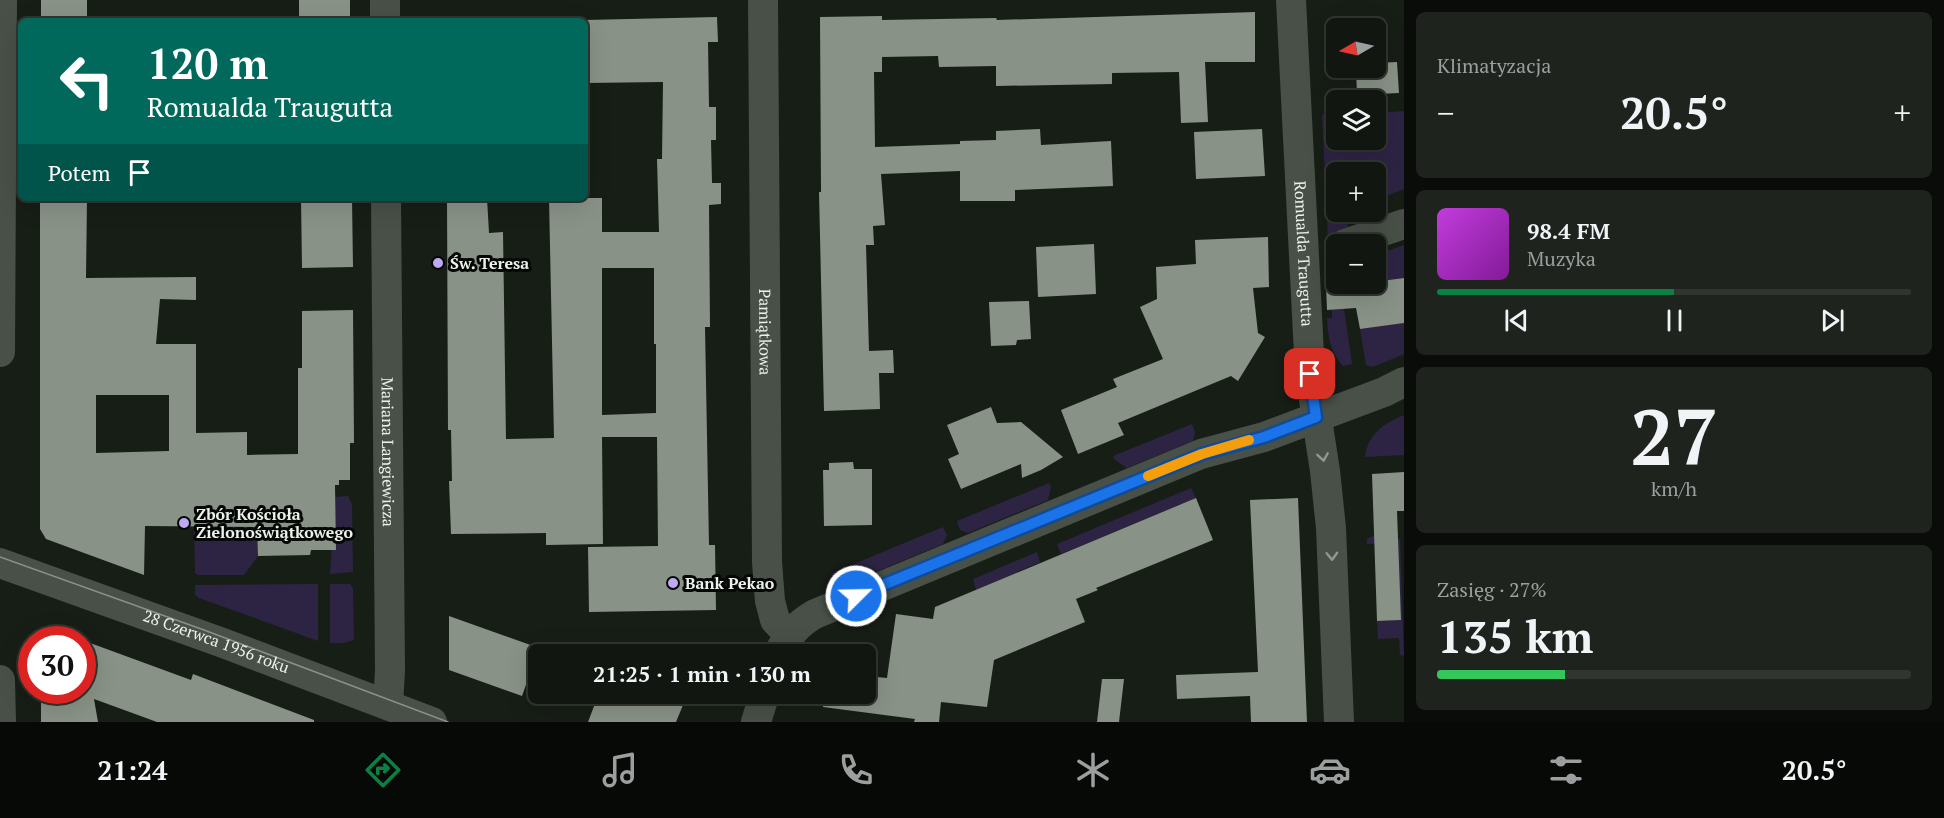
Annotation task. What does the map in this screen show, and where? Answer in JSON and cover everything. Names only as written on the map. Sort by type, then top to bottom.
[{"type":"street","points":[[0,352],[2,0]]},
{"type":"street","points":[[385,0],[385,18]]},
{"type":"street","name":"Pamiątkowa","points":[[763,0],[767,562],[770,601],[784,644]]},
{"type":"street","name":"Romualda Traugutta","points":[[1292,0],[1310,374],[1331,528],[1339,722]]},
{"type":"street","name":"Mariana Langiewicza","points":[[386,201],[390,671],[388,705]]},
{"type":"street","points":[[1374,234],[1404,224]]},
{"type":"street","points":[[1303,259],[1326,251]]},
{"type":"street","points":[[784,644],[802,621],[814,614],[1202,454],[1264,437],[1384,392],[1404,382]]},
{"type":"street","name":"28 Czerwca 1956 roku","points":[[0,564],[223,643],[432,722]]},
{"type":"street","points":[[0,680],[1,722]]},
{"type":"street","points":[[756,722],[762,704]]},
{"type":"street","points":[[763,722],[765,704]]},
{"type":"shaded area","points":[[1404,111],[1404,189],[1386,196],[1386,162],[1326,162],[1326,198],[1322,115],[1326,115],[1326,150],[1386,150],[1386,112]]},
{"type":"shaded area","points":[[1327,222],[1346,222],[1350,232],[1344,234],[1328,234]]},
{"type":"shaded area","points":[[1404,245],[1404,278],[1386,280],[1386,251]]},
{"type":"shaded area","points":[[1344,308],[1352,364],[1343,366],[1331,344],[1327,318],[1332,318],[1332,309]]},
{"type":"shaded area","points":[[1404,323],[1404,354],[1373,367],[1366,365],[1360,329]]},
{"type":"shaded area","points":[[1404,415],[1404,455],[1365,457],[1370,442],[1378,430]]},
{"type":"shaded area","points":[[1192,424],[1195,432],[1193,441],[1127,468],[1113,456]]},
{"type":"shaded area","points":[[1049,483],[1051,487],[1048,500],[968,533],[960,530],[957,521]]},
{"type":"shaded area","points":[[1191,488],[1196,498],[1061,554],[1057,544]]},
{"type":"shaded area","points":[[348,496],[352,505],[353,572],[330,574],[335,497]]},
{"type":"shaded area","points":[[257,514],[258,556],[244,575],[198,575],[195,573],[194,527],[221,527]]},
{"type":"shaded area","points":[[943,527],[947,535],[943,544],[837,588],[826,589],[832,573]]},
{"type":"shaded area","points":[[1375,535],[1400,539],[1404,656],[1400,655],[1399,638],[1378,639],[1377,621],[1401,620],[1397,543],[1367,544],[1367,539]]},
{"type":"shaded area","points":[[1037,552],[1040,562],[976,590],[973,579]]},
{"type":"shaded area","points":[[318,584],[318,641],[195,595],[195,585]]},
{"type":"shaded area","points":[[330,584],[350,584],[353,588],[354,640],[330,643]]},
{"type":"building","points":[[41,0],[87,0],[87,18],[41,18]]},
{"type":"building","points":[[299,0],[350,0],[350,18],[299,18]]},
{"type":"building","points":[[1255,12],[1255,62],[1205,62],[1208,122],[1181,123],[1179,72],[1112,73],[1112,84],[996,86],[996,66],[939,67],[938,56],[882,57],[882,72],[874,72],[875,147],[960,144],[960,141],[996,140],[996,131],[1040,129],[1041,145],[1111,141],[1113,186],[1015,190],[1015,201],[960,201],[960,171],[881,174],[885,225],[873,226],[874,245],[866,245],[869,351],[893,350],[894,373],[879,373],[880,409],[824,411],[819,192],[821,192],[820,17],[882,16],[882,20],[996,18],[997,20]]},
{"type":"building","points":[[717,17],[718,42],[708,42],[709,107],[716,107],[716,140],[711,140],[712,183],[721,183],[721,204],[709,205],[710,327],[705,327],[709,545],[715,545],[716,610],[589,612],[588,547],[658,546],[657,437],[602,437],[603,544],[546,545],[546,533],[451,534],[447,201],[487,201],[489,233],[503,232],[506,439],[554,438],[549,201],[588,201],[588,198],[602,198],[602,232],[659,232],[657,159],[662,159],[663,82],[588,83],[588,20]],"holes":[[[602,268],[654,268],[654,344],[656,344],[656,413],[602,415]]]},
{"type":"building","points":[[1397,62],[1399,93],[1386,94],[1386,90],[1357,90],[1356,78],[1386,78],[1386,63]]},
{"type":"building","points":[[1262,129],[1265,176],[1196,179],[1194,132]]},
{"type":"building","points":[[40,201],[87,201],[86,278],[196,277],[196,300],[160,299],[156,344],[196,344],[196,433],[247,432],[247,455],[298,454],[298,368],[302,368],[302,311],[353,310],[354,443],[350,443],[350,480],[339,480],[339,485],[335,485],[336,550],[311,550],[310,555],[258,556],[257,527],[145,526],[144,575],[46,539],[40,529]],"holes":[[[96,395],[169,395],[169,451],[96,453]]]},
{"type":"building","points":[[301,201],[352,201],[353,267],[302,268]]},
{"type":"building","points":[[1268,237],[1269,287],[1253,288],[1258,333],[1265,337],[1238,381],[1231,376],[1118,423],[1124,435],[1078,454],[1061,410],[1117,387],[1113,379],[1163,359],[1140,307],[1157,299],[1156,267],[1196,264],[1195,240]]},
{"type":"building","points":[[1094,244],[1096,294],[1038,297],[1036,247]]},
{"type":"building","points":[[1404,278],[1404,323],[1360,329],[1356,308],[1327,310],[1326,294],[1386,294],[1386,280]]},
{"type":"building","points":[[1029,301],[1031,339],[1017,340],[1016,345],[991,346],[989,302]]},
{"type":"building","points":[[991,407],[997,423],[1021,422],[1063,457],[1022,478],[1021,464],[961,489],[948,459],[959,454],[947,425]]},
{"type":"building","points":[[853,462],[854,469],[872,469],[872,525],[824,526],[823,470],[829,470],[829,463]]},
{"type":"building","points":[[1404,472],[1404,511],[1397,511],[1401,620],[1377,621],[1372,474]]},
{"type":"building","points":[[1196,498],[1213,540],[1096,588],[1098,590],[1076,599],[1085,622],[994,660],[987,707],[941,702],[939,722],[914,722],[915,719],[823,707],[823,704],[876,704],[876,677],[887,678],[896,614],[933,619],[935,607]]},
{"type":"building","points":[[1298,498],[1307,722],[1251,722],[1250,696],[1177,699],[1176,675],[1258,672],[1250,500]]},
{"type":"building","points":[[449,616],[528,644],[528,679],[522,696],[449,670]]},
{"type":"building","points":[[96,645],[191,680],[193,674],[314,720],[314,722],[157,722],[96,700]]},
{"type":"building","points":[[1102,679],[1124,679],[1119,722],[1097,722]]},
{"type":"building","points":[[41,704],[95,704],[98,722],[41,722]]},
{"type":"building","points":[[595,704],[683,704],[676,722],[588,722]]},
{"type":"tram line","points":[[0,557],[204,630],[448,722]]},
{"type":"slow traffic","points":[[1148,476],[1202,454],[1249,440]]},
{"type":"place","name":"Św. Teresa","points":[[438,263]]},
{"type":"place","name":"Zbór Kościoła Zielonoświątkowego","points":[[184,523]]},
{"type":"place","name":"Bank Pekao","points":[[673,583]]},
{"type":"route","points":[[856,596],[1202,454],[1264,437],[1316,417],[1310,374]]}]
